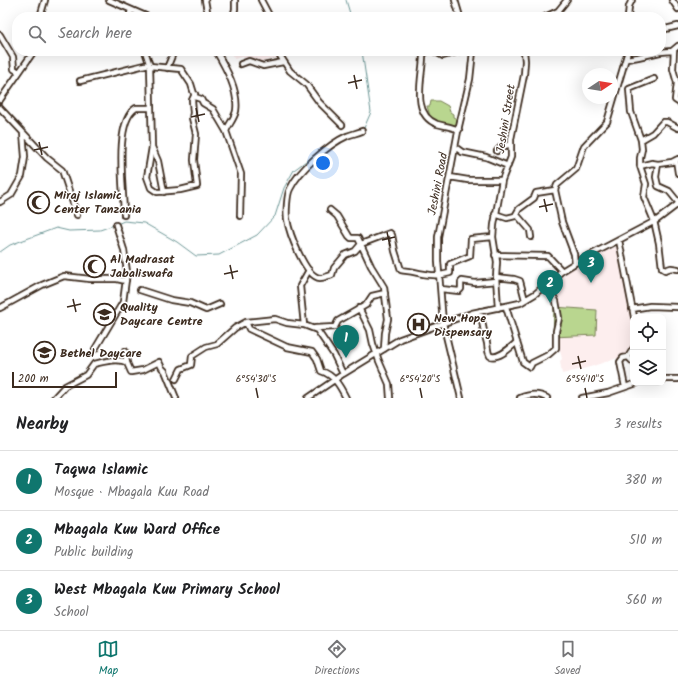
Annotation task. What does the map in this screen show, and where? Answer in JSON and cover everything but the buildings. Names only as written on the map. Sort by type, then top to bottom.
[{"type":"street","points":[[109,0],[117,2],[136,12]]},
{"type":"street","points":[[205,0],[207,12]]},
{"type":"street","points":[[234,12],[235,0]]},
{"type":"street","points":[[261,0],[267,12]]},
{"type":"street","points":[[455,0],[459,12]]},
{"type":"street","points":[[556,12],[567,0]]},
{"type":"street","points":[[628,12],[632,0]]},
{"type":"street","points":[[672,0],[678,9]]},
{"type":"street","points":[[41,12],[43,1]]},
{"type":"street","points":[[666,29],[678,26]]},
{"type":"street","points":[[0,35],[12,55]]},
{"type":"street","points":[[666,51],[674,50],[678,46]]},
{"type":"street","points":[[674,50],[672,69],[677,83],[674,99],[678,102]]},
{"type":"street","points":[[12,56],[13,67],[19,72]]},
{"type":"street","points":[[0,100],[30,56]]},
{"type":"street","points":[[147,56],[150,65],[152,147],[147,179],[151,188],[155,191],[164,192],[197,186],[194,160],[196,136],[192,119],[192,100],[195,94]]},
{"type":"street","points":[[167,68],[172,56]]},
{"type":"street","points":[[218,56],[232,84],[235,97],[235,112],[226,131]]},
{"type":"street","points":[[280,56],[290,71],[306,84],[319,102],[342,125]]},
{"type":"street","points":[[423,56],[420,99],[422,108],[426,116],[436,124],[458,130]]},
{"type":"street","name":"Jeshini Road","points":[[461,398],[443,323],[438,261],[438,237],[473,56]]},
{"type":"street","name":"Jeshini Street","points":[[498,308],[496,279],[497,262],[493,237],[495,214],[502,180],[511,157],[511,144],[524,75],[524,56]]},
{"type":"street","points":[[575,263],[574,254],[562,222],[556,190],[557,185],[576,169],[584,146],[607,122],[627,56]]},
{"type":"street","points":[[627,59],[640,56]]},
{"type":"street","points":[[241,64],[249,61],[263,66],[283,62]]},
{"type":"street","points":[[80,81],[150,65],[181,69],[191,84],[195,97],[201,99],[203,103],[212,108],[226,131],[241,174],[240,216]]},
{"type":"street","points":[[654,79],[629,89],[631,112],[641,140],[642,149],[640,166],[646,184],[644,198],[654,221],[659,243],[662,268],[665,270],[671,268],[678,269]]},
{"type":"street","points":[[0,108],[47,158],[62,170],[77,215]]},
{"type":"street","points":[[124,215],[122,149],[126,120],[130,113],[136,108],[151,108]]},
{"type":"street","points":[[641,140],[653,133],[663,122],[667,122],[678,128]]},
{"type":"street","points":[[362,131],[347,136],[336,142],[298,176],[289,190],[287,216],[289,229],[304,264],[309,270],[319,278],[332,275],[334,268],[345,255],[355,251],[361,244],[391,234],[402,270],[440,276],[450,274],[450,264],[470,256],[470,239],[493,237]]},
{"type":"street","points":[[0,202],[11,195],[22,176],[25,157],[24,133]]},
{"type":"street","points":[[497,151],[501,147],[511,144]]},
{"type":"street","points":[[152,147],[158,161],[164,192]]},
{"type":"street","points":[[455,147],[462,152],[486,157],[508,166]]},
{"type":"street","points":[[640,166],[677,160],[678,173]]},
{"type":"street","points":[[308,398],[343,374],[400,339],[456,318],[480,311],[520,303],[575,263],[654,221],[678,203],[672,192],[658,186],[656,177],[658,164]]},
{"type":"street","points":[[450,177],[468,180],[502,180]]},
{"type":"street","points":[[495,214],[507,218],[517,214],[519,209],[534,198],[536,193],[556,190]]},
{"type":"street","points":[[330,210],[337,216],[348,236],[351,238],[357,238],[384,286],[388,319],[384,349]]},
{"type":"street","points":[[517,214],[530,230],[531,237]]},
{"type":"street","points":[[95,348],[123,302],[127,272],[124,250],[116,225]]},
{"type":"street","points":[[619,240],[633,314]]},
{"type":"street","points":[[495,255],[548,256],[562,271]]},
{"type":"street","points":[[304,325],[300,286],[309,270]]},
{"type":"street","points":[[0,308],[36,288],[64,276],[90,279],[117,279],[126,281]]},
{"type":"street","points":[[441,289],[459,291],[461,289],[460,283],[462,282],[475,283],[496,279],[514,279],[520,281],[525,300]]},
{"type":"street","points":[[506,307],[523,362],[530,367],[533,362],[548,355],[556,348],[556,331],[559,318],[556,301],[547,284]]},
{"type":"street","points":[[140,290],[171,300],[190,303],[205,310],[220,304]]},
{"type":"street","points":[[176,379],[181,369],[191,366],[191,357],[206,347],[217,344],[235,328],[246,322],[275,319],[287,323],[315,328],[335,327],[338,321],[366,305],[372,296],[385,293]]},
{"type":"street","points":[[632,309],[650,306],[678,307]]},
{"type":"street","points":[[359,308],[370,332],[376,354],[390,386],[390,398]]},
{"type":"street","points":[[480,311],[487,349],[490,356],[497,357],[517,342]]},
{"type":"street","points":[[246,322],[249,329],[266,338],[292,349],[312,352],[317,359],[321,372],[328,373],[335,380],[346,398]]},
{"type":"street","points":[[315,328],[330,348],[343,374]]},
{"type":"street","points":[[625,387],[620,362],[623,358],[628,357],[632,350]]},
{"type":"street","points":[[125,351],[130,371],[133,372],[143,370],[159,362],[162,368],[166,371],[176,398]]},
{"type":"street","points":[[54,398],[65,386],[86,375],[94,364],[116,361],[124,361],[127,363]]},
{"type":"street","points":[[666,379],[678,379]]},
{"type":"street","points":[[582,398],[608,393],[630,385]]},
{"type":"street","points":[[520,398],[536,394],[547,398]]},
{"type":"shaded area","points":[[233,56],[277,56],[278,58],[260,62],[242,57],[234,59]]},
{"type":"shaded area","points":[[618,246],[631,314],[630,314],[630,349],[624,356],[562,374],[560,361],[562,359],[557,337],[596,335],[598,310],[561,307],[553,286],[571,269]]},
{"type":"green space","points":[[431,101],[439,101],[448,106],[450,112],[453,114],[453,117],[459,120],[458,123],[447,126],[436,122],[430,117],[427,106],[430,106]]},
{"type":"green space","points":[[554,307],[597,310],[596,335],[553,337]]},
{"type":"waterway","points":[[346,0],[350,12]]},
{"type":"waterway","points":[[362,129],[364,128],[371,112],[363,56]]},
{"type":"waterway","points":[[117,224],[124,221],[144,223],[177,242],[196,256],[219,255],[257,235],[275,216],[284,188],[294,170],[325,147]]},
{"type":"waterway","points":[[0,252],[10,245],[56,228],[69,231],[100,230],[114,225]]},
{"type":"place","name":"Miraj Islamic Center Tanzania","points":[[38,202]]},
{"type":"place","name":"Al Madrasat Jabaliswafa","points":[[95,266]]},
{"type":"place","name":"West Mbagala Kuu Primary School","points":[[591,283]]},
{"type":"place","name":"Mbagala Kuu Ward Office","points":[[550,303]]},
{"type":"place","name":"Quality Daycare Centre","points":[[104,314]]},
{"type":"place","name":"New Hope Dispensary","points":[[419,325]]},
{"type":"place","name":"Bethel Daycare","points":[[44,353]]},
{"type":"place","name":"Taqwa Islamic","points":[[346,358]]}]
